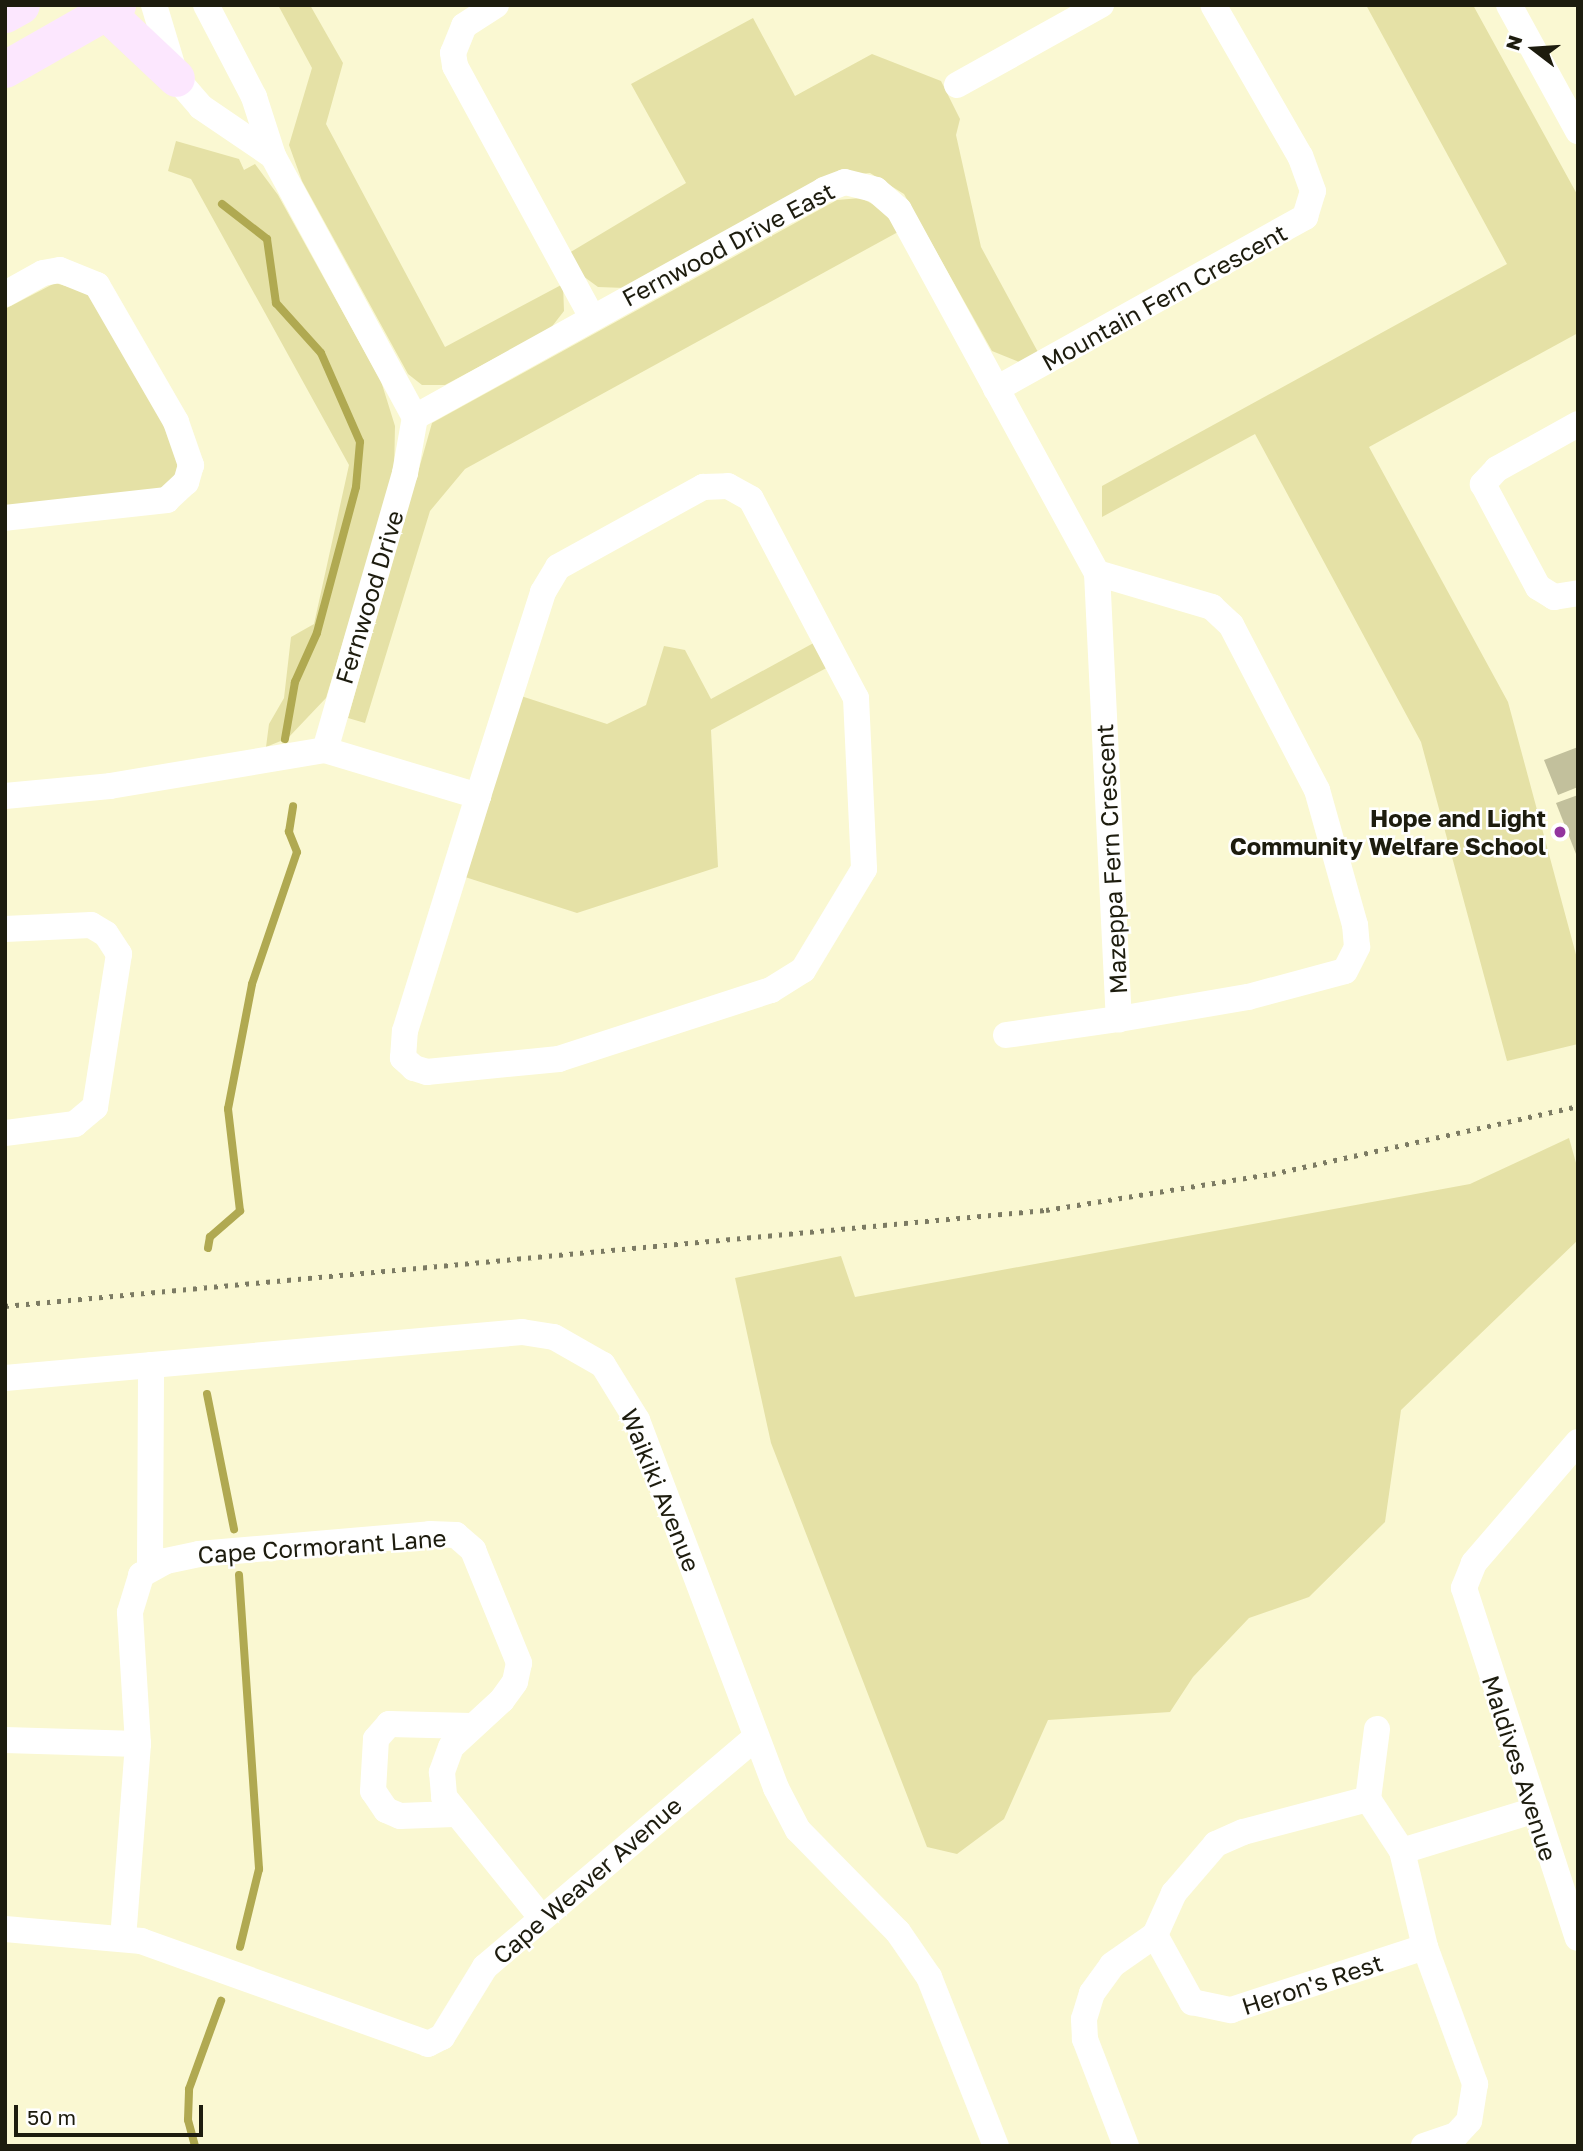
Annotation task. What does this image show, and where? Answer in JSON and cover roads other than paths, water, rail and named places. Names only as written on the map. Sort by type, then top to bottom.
[{"type":"main road","points":[[5,14],[21,5]]},
{"type":"main road","points":[[5,69],[111,9],[176,78]]},
{"type":"street","points":[[154,5],[176,78],[201,107],[273,156]]},
{"type":"street","points":[[206,5],[254,97],[273,156],[415,417]]},
{"type":"street","points":[[496,5],[464,26],[453,53],[455,66],[593,317]]},
{"type":"street","points":[[957,85],[1101,5]]},
{"type":"street","name":"Mountain Fern Crescent","points":[[996,389],[1305,218],[1312,204],[1308,174],[1213,5]]},
{"type":"street","points":[[1509,5],[1578,131]]},
{"type":"street","name":"Fernwood Drive East","points":[[415,417],[824,190],[845,182],[859,185],[876,190],[899,210],[1097,573]]},
{"type":"street","points":[[5,294],[43,273],[60,270],[97,285],[176,422],[191,465],[186,482],[167,500],[5,518]]},
{"type":"street","name":"Fernwood Drive","points":[[325,750],[405,473],[415,417]]},
{"type":"street","points":[[1578,424],[1497,469],[1483,484],[1538,587],[1554,597],[1578,593]]},
{"type":"street","points":[[728,486],[751,499],[856,698],[864,869],[803,970],[771,990],[559,1059],[427,1072],[414,1068],[403,1058],[405,1031],[478,796],[543,592],[558,567],[703,487],[728,486]]},
{"type":"street","name":"Mazeppa Fern Crescent","points":[[1097,573],[1212,607],[1231,625],[1317,790],[1350,901],[1357,947],[1345,971],[1330,979],[1118,1020],[1097,573]]},
{"type":"street","points":[[5,796],[110,786],[325,750],[478,796]]},
{"type":"street","points":[[5,929],[91,925],[114,944],[119,977],[95,1107],[75,1124],[5,1133]]},
{"type":"street","points":[[1006,1035],[1118,1020]]},
{"type":"street","name":"Waikiki Avenue","points":[[5,1378],[522,1332],[554,1337],[603,1365],[637,1420],[755,1738],[798,1830],[898,1932],[929,1977],[996,2146]]},
{"type":"street","points":[[123,1939],[138,1744],[130,1612],[133,1591],[150,1567],[151,1365]]},
{"type":"street","name":"Maldives Avenue","points":[[1576,1447],[1474,1563],[1465,1579],[1465,1597],[1532,1811],[1578,1938]]},
{"type":"street","name":"Cape Cormorant Lane","points":[[150,1567],[199,1554],[456,1535],[483,1567],[519,1663],[515,1682],[502,1700],[451,1747],[442,1772],[444,1797],[454,1814],[540,1916]]},
{"type":"street","points":[[454,1814],[400,1816],[386,1810],[373,1791],[376,1739],[389,1724],[471,1726]]},
{"type":"street","points":[[1377,1729],[1368,1799],[1402,1851],[1426,1947],[1475,2084],[1475,2107],[1456,2135],[1424,2146]]},
{"type":"street","name":"Cape Weaver Avenue","points":[[5,1929],[141,1941],[428,2044],[442,2037],[485,1967],[540,1916],[755,1738]]},
{"type":"street","points":[[5,1740],[138,1744]]},
{"type":"street","points":[[1126,2146],[1085,2039],[1084,2019],[1092,1993],[1112,1965],[1155,1934],[1174,1893],[1216,1844],[1254,1829],[1368,1799]]},
{"type":"street","points":[[1402,1851],[1532,1811]]},
{"type":"street","name":"Heron's Rest","points":[[1155,1934],[1192,2002],[1231,2010],[1426,1947]]},
{"type":"waterway","points":[[222,204],[267,239],[276,303],[321,353],[360,442],[356,487],[317,633],[295,682],[285,739]]},
{"type":"waterway","points":[[208,1248],[210,1237],[240,1211],[228,1109],[252,984],[297,852],[289,832],[293,806]]},
{"type":"waterway","points":[[207,1394],[234,1529]]},
{"type":"waterway","points":[[239,1575],[259,1869],[240,1947]]},
{"type":"waterway","points":[[195,2146],[188,2120],[189,2089],[221,2001]]},
{"type":"railway","points":[[5,1306],[1046,1210],[1272,1174],[1578,1106]]},
{"type":"place","name":"Hope and Light Community Welfare School","points":[[1560,832]]}]
